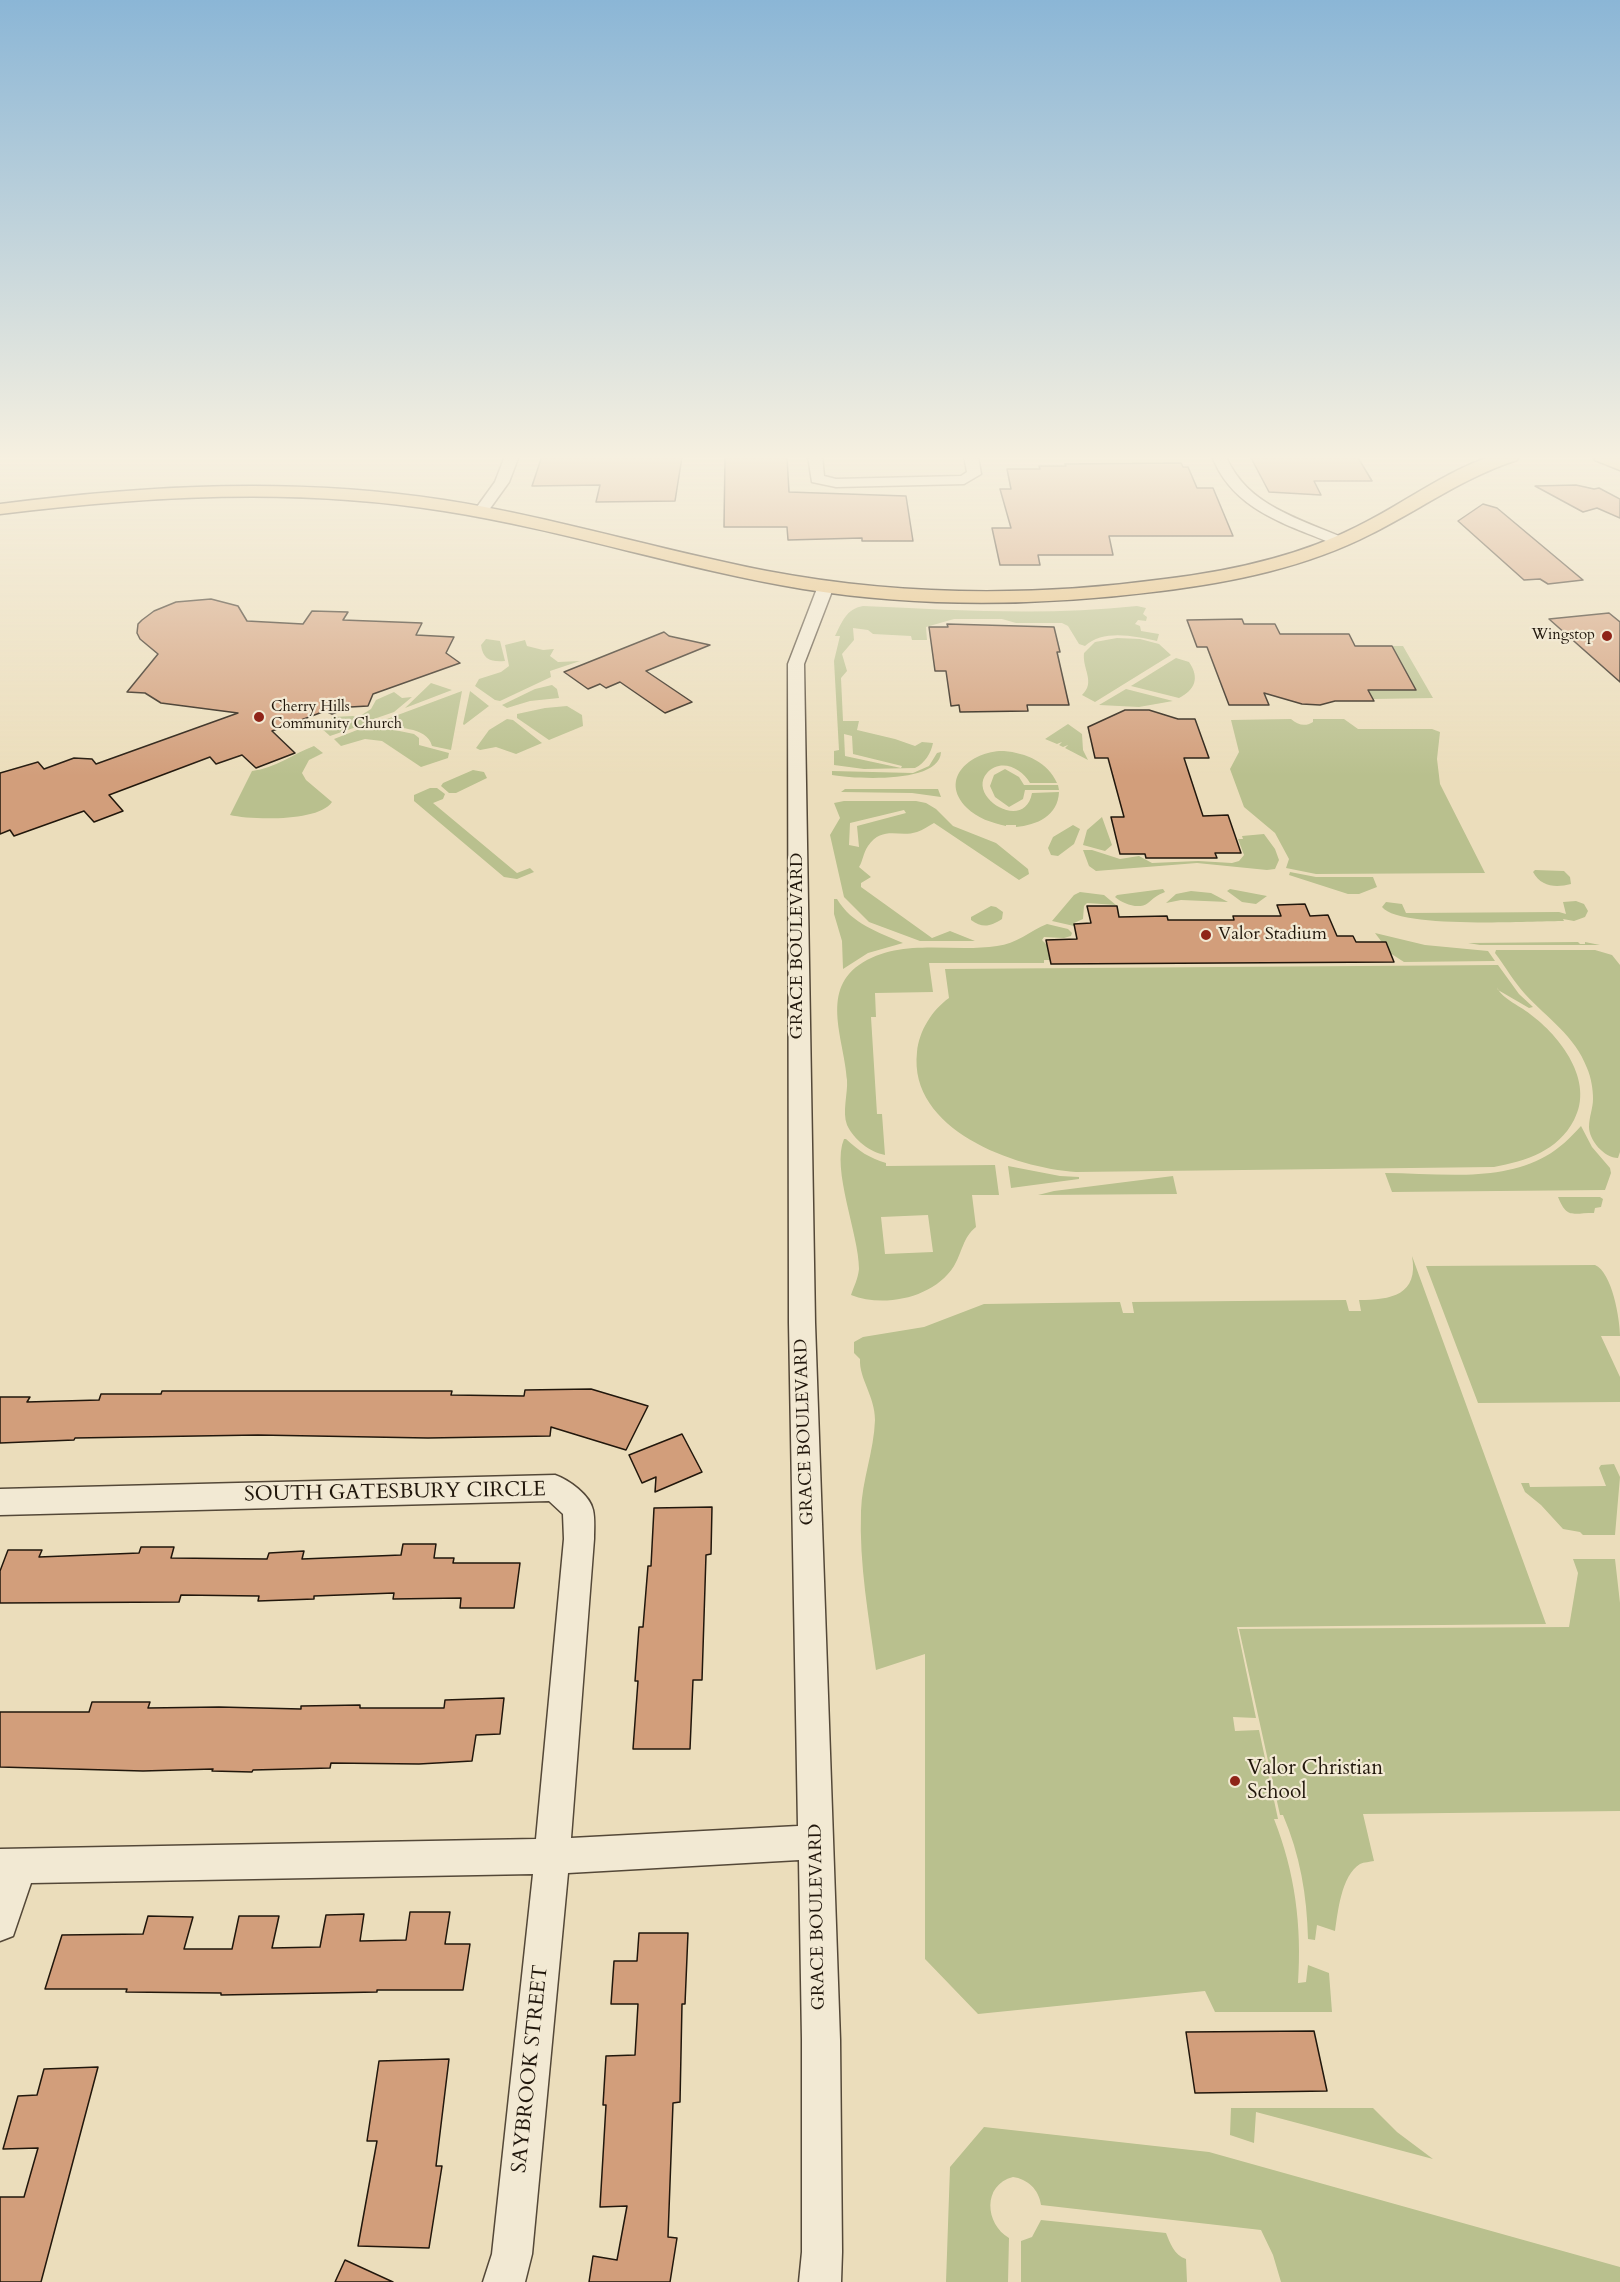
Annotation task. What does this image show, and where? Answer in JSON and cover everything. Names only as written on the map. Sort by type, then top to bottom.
[{"type":"main road","points":[[708,562],[768,577],[826,586],[886,593],[992,597],[1104,592],[1224,575],[1273,562]]},
{"type":"street","name":"GRACE BOULEVARD","points":[[820,2282],[822,2252],[821,2040],[802,1323],[796,664],[826,586]]},
{"type":"street","name":"SOUTH GATESBURY CIRCLE","points":[[0,1502],[555,1488],[578,1509],[579,1539],[552,1856]]},
{"type":"street","points":[[0,1923],[9,1866],[552,1856],[816,1842]]},
{"type":"street","name":"SAYBROOK STREET","points":[[504,2282],[512,2254],[552,1856]]},
{"type":"green space","points":[[863,606],[1068,611],[1137,606],[1146,608],[1143,614],[1147,617],[1146,621],[1138,620],[1135,624],[1140,626],[1141,631],[1159,634],[1157,641],[1120,635],[1101,637],[1085,646],[1079,644],[1068,626],[1062,623],[954,619],[926,627],[927,640],[912,640],[911,636],[873,634],[868,630],[853,628],[854,640],[842,654],[847,671],[841,678],[843,721],[859,721],[857,730],[915,746],[922,742],[933,743],[927,757],[915,768],[864,769],[834,765],[834,751],[839,750],[834,661],[840,636],[835,636],[845,617]],"holes":[[[844,734],[852,736],[853,754],[902,766],[901,768],[845,756]]]},
{"type":"green space","points":[[1117,638],[1140,639],[1159,644],[1171,655],[1095,702],[1082,695],[1088,685],[1084,653],[1095,642]]},
{"type":"green space","points":[[486,639],[500,641],[505,661],[496,661],[486,657],[481,645]]},
{"type":"green space","points":[[525,640],[527,646],[543,650],[554,649],[550,656],[558,662],[580,661],[550,671],[551,677],[500,701],[475,686],[479,679],[501,672],[509,666],[505,645]]},
{"type":"green space","points":[[1392,646],[1403,646],[1433,698],[1373,699],[1368,690],[1416,690]]},
{"type":"green space","points":[[1176,658],[1189,662],[1194,673],[1194,683],[1184,695],[1179,698],[1131,686]]},
{"type":"green space","points":[[431,683],[452,690],[405,708]]},
{"type":"green space","points":[[552,685],[557,689],[559,698],[530,701],[507,708],[502,705],[535,689]]},
{"type":"green space","points":[[1126,689],[1173,701],[1139,707],[1099,705]]},
{"type":"green space","points":[[462,691],[451,750],[432,746],[429,739],[417,731],[379,722]]},
{"type":"green space","points":[[470,691],[489,706],[464,725],[463,724]]},
{"type":"green space","points":[[394,692],[402,698],[412,697],[394,712],[371,720],[360,716],[371,709],[376,700]]},
{"type":"green space","points":[[567,706],[582,715],[583,726],[549,740],[517,718],[517,714]]},
{"type":"green space","points":[[353,716],[363,720],[365,724],[330,736],[320,727],[331,723],[332,717]]},
{"type":"green space","points":[[507,719],[513,720],[542,743],[516,754],[496,747],[480,750],[476,748],[489,730]]},
{"type":"green space","points":[[1291,719],[1302,725],[1310,724],[1313,719],[1344,719],[1358,729],[1432,729],[1440,732],[1437,759],[1440,784],[1485,873],[1316,874],[1286,868],[1289,859],[1275,833],[1244,807],[1230,769],[1239,752],[1231,720]]},
{"type":"green space","points":[[1068,724],[1082,734],[1083,750],[1088,760],[1065,748],[1068,745],[1063,747],[1059,745],[1062,742],[1057,744],[1045,739]]},
{"type":"green space","points":[[370,725],[414,734],[419,738],[419,745],[449,753],[448,758],[421,767],[382,741],[365,739],[341,746],[334,739]]},
{"type":"green space","points":[[314,746],[323,753],[309,760],[302,773],[306,780],[332,802],[325,809],[284,818],[230,815],[252,771],[276,764]]},
{"type":"green space","points":[[1004,751],[1028,756],[1042,764],[1057,783],[1030,783],[1016,769],[998,766],[987,773],[983,782],[984,792],[999,807],[1009,811],[1019,810],[1027,805],[1032,793],[1059,792],[1055,807],[1045,818],[1031,824],[1006,826],[971,812],[959,797],[956,786],[957,777],[963,768],[981,755]]},
{"type":"green space","points":[[941,752],[937,762],[927,770],[912,774],[876,778],[832,775],[832,771],[913,773],[929,766],[937,753]]},
{"type":"green space","points":[[1005,769],[1019,777],[1024,785],[1058,785],[1059,790],[1025,790],[1023,799],[1009,807],[995,797],[990,786],[994,775]]},
{"type":"green space","points":[[473,770],[484,772],[487,778],[456,793],[449,793],[441,786],[443,783]]},
{"type":"green space","points":[[430,788],[437,788],[445,794],[443,799],[433,803],[517,873],[530,868],[534,872],[517,879],[504,877],[414,801],[414,795]]},
{"type":"green space","points":[[845,789],[938,789],[941,797],[912,793],[841,792]]},
{"type":"green space","points":[[916,801],[926,803],[936,809],[953,826],[996,843],[1028,869],[1029,874],[1019,880],[934,823],[917,832],[879,836],[868,846],[859,867],[871,877],[861,883],[861,887],[932,938],[950,931],[975,941],[920,941],[869,922],[844,897],[830,835],[840,818],[834,803]],"holes":[[[904,810],[906,813],[857,826],[859,847],[849,845],[850,823]]]},
{"type":"green space","points":[[1102,817],[1112,845],[1105,851],[1083,845],[1087,830]]},
{"type":"green space","points":[[1073,825],[1080,829],[1074,844],[1058,856],[1051,855],[1048,848],[1053,837]]},
{"type":"green space","points":[[1264,834],[1275,849],[1279,860],[1275,869],[1197,863],[1096,871],[1089,866],[1083,850],[1092,850],[1120,859],[1139,856],[1152,863],[1198,861],[1232,863],[1239,861],[1244,855],[1238,839],[1243,839],[1242,836]]},
{"type":"green space","points":[[1535,870],[1564,871],[1570,877],[1571,884],[1549,885],[1536,877],[1533,872]]},
{"type":"green space","points":[[1290,872],[1316,877],[1373,877],[1377,887],[1359,894],[1348,894],[1289,875]]},
{"type":"green space","points":[[1163,889],[1165,892],[1140,906],[1127,904],[1115,897],[1117,895]]},
{"type":"green space","points":[[1230,889],[1267,896],[1256,904],[1242,902],[1227,891]]},
{"type":"green space","points":[[1191,891],[1211,893],[1228,902],[1181,900],[1166,903],[1176,894]]},
{"type":"green space","points":[[1080,892],[1104,895],[1116,905],[1087,903],[1084,906],[1083,919],[1074,923],[1074,926],[1052,921],[1074,895]]},
{"type":"green space","points":[[834,899],[837,899],[843,908],[858,921],[903,943],[868,953],[843,969],[842,941],[834,914]]},
{"type":"green space","points":[[1576,901],[1584,904],[1588,911],[1585,917],[1574,921],[1563,919],[1564,921],[1524,922],[1439,921],[1393,914],[1382,907],[1386,902],[1402,904],[1406,913],[1559,912],[1566,914],[1563,902]]},
{"type":"green space","points":[[991,906],[1003,912],[1002,919],[987,925],[979,925],[971,920],[971,917]]},
{"type":"green space","points":[[1047,924],[1068,929],[1072,933],[1071,936],[1064,938],[1044,937],[1042,940],[1047,945],[1050,960],[1044,960],[1044,963],[929,963],[933,992],[875,993],[876,1017],[871,1017],[877,1114],[882,1114],[885,1155],[863,1144],[847,1125],[845,1114],[847,1080],[838,1003],[840,989],[847,976],[859,965],[875,956],[891,951],[1004,945]]},
{"type":"green space","points":[[1375,933],[1425,945],[1488,951],[1495,961],[1404,962],[1390,953]]},
{"type":"green space","points":[[1578,942],[1600,945],[1480,945],[1468,943]]},
{"type":"green space","points":[[1496,950],[1595,950],[1612,955],[1620,965],[1620,1152],[1618,1158],[1603,1152],[1594,1143],[1590,1132],[1593,1091],[1590,1075],[1582,1057],[1560,1028],[1521,989],[1495,953]]},
{"type":"green space","points":[[1498,965],[1519,994],[1533,1007],[1529,1008],[1499,991],[1541,1023],[1563,1047],[1577,1075],[1580,1090],[1579,1105],[1574,1120],[1559,1140],[1529,1158],[1494,1167],[1076,1172],[1051,1169],[1024,1163],[970,1140],[947,1123],[929,1103],[919,1079],[917,1052],[920,1036],[932,1015],[949,998],[945,969]]},
{"type":"green space","points":[[1581,1126],[1592,1147],[1610,1168],[1611,1173],[1605,1190],[1392,1192],[1385,1173],[1467,1175],[1508,1170],[1551,1153]]},
{"type":"green space","points":[[844,1139],[846,1139],[864,1154],[886,1163],[886,1166],[995,1165],[999,1195],[972,1195],[976,1227],[965,1240],[954,1266],[934,1286],[921,1293],[893,1300],[864,1299],[851,1295],[859,1269],[855,1238],[843,1184],[841,1152]],"holes":[[[928,1215],[933,1252],[885,1254],[881,1217]]]},
{"type":"green space","points":[[1008,1166],[1060,1176],[1079,1177],[1079,1179],[1011,1188]]},
{"type":"green space","points":[[1173,1176],[1177,1194],[1038,1195],[1054,1191]]},
{"type":"green space","points":[[1558,1197],[1600,1197],[1603,1199],[1601,1207],[1595,1208],[1594,1213],[1575,1214],[1564,1209]]},
{"type":"green space","points":[[1412,1256],[1546,1624],[1237,1627],[1256,1718],[1233,1717],[1235,1731],[1259,1730],[1278,1819],[1274,1819],[1292,1879],[1298,1920],[1298,1983],[1306,1982],[1308,1965],[1329,1973],[1332,2012],[1215,2012],[1205,1991],[978,2014],[925,1959],[925,1654],[876,1670],[865,1591],[861,1531],[862,1499],[875,1420],[873,1403],[862,1374],[860,1359],[854,1353],[854,1342],[863,1337],[924,1327],[984,1304],[1120,1302],[1123,1313],[1134,1313],[1132,1302],[1346,1300],[1349,1311],[1361,1311],[1359,1300],[1382,1299],[1400,1293],[1407,1287],[1413,1269]]},
{"type":"green space","points":[[1595,1265],[1606,1277],[1617,1308],[1620,1336],[1601,1336],[1620,1377],[1620,1402],[1478,1403],[1426,1266]]},
{"type":"green space","points":[[1614,1464],[1620,1477],[1615,1535],[1583,1535],[1580,1532],[1563,1529],[1541,1505],[1525,1492],[1521,1483],[1529,1483],[1530,1487],[1606,1486],[1599,1468],[1601,1465]]},
{"type":"green space","points":[[1573,1559],[1615,1559],[1620,1603],[1620,1811],[1363,1814],[1374,1861],[1360,1864],[1348,1877],[1339,1905],[1335,1931],[1317,1925],[1315,1940],[1308,1939],[1304,1891],[1298,1860],[1283,1815],[1280,1815],[1239,1629],[1569,1627],[1578,1573]]},
{"type":"green space","points":[[1231,2108],[1373,2108],[1397,2132],[1433,2159],[1256,2112],[1254,2143],[1230,2135]]},
{"type":"green space","points":[[984,2127],[1209,2152],[1620,2267],[1620,2282],[1281,2282],[1273,2255],[1261,2230],[1041,2205],[1038,2194],[1032,2186],[1013,2177],[1003,2181],[996,2188],[990,2205],[995,2224],[1009,2238],[1008,2282],[946,2282],[950,2167]]},
{"type":"green space","points":[[1041,2220],[1166,2233],[1175,2252],[1186,2259],[1187,2282],[1021,2282],[1021,2241],[1032,2237]]},
{"type":"building","points":[[999,562],[1039,562],[1040,565],[1000,565]]},
{"type":"building","points":[[1504,562],[1562,562],[1583,580],[1548,584],[1540,579],[1524,580]]},
{"type":"building","name":"Cherry Hills Community Church","points":[[211,599],[238,606],[247,621],[303,624],[312,611],[348,612],[343,620],[422,623],[416,635],[454,637],[446,653],[460,663],[373,694],[368,706],[350,707],[332,714],[325,711],[272,731],[295,753],[256,768],[242,755],[216,764],[210,757],[109,795],[123,811],[94,822],[84,811],[14,836],[10,830],[0,834],[0,773],[38,762],[44,769],[74,758],[92,759],[96,764],[238,713],[161,703],[145,693],[127,692],[158,654],[140,639],[137,633],[138,624],[154,611],[176,602]]},
{"type":"building","points":[[1609,613],[1620,622],[1620,682],[1549,619]]},
{"type":"building","points":[[1242,619],[1244,624],[1275,624],[1280,634],[1349,634],[1355,646],[1392,646],[1416,690],[1368,690],[1374,701],[1335,701],[1320,705],[1302,704],[1264,693],[1269,705],[1229,705],[1207,647],[1197,647],[1187,620]]},
{"type":"building","points":[[947,624],[1054,627],[1069,705],[1027,705],[1028,711],[960,712],[959,705],[951,706],[946,671],[935,671],[929,627],[948,627]]},
{"type":"building","points":[[664,632],[669,636],[710,645],[646,671],[692,702],[665,713],[620,682],[606,688],[600,684],[588,689],[564,672]]},
{"type":"building","points":[[1125,710],[1149,710],[1178,719],[1195,719],[1209,758],[1184,758],[1203,816],[1228,815],[1241,853],[1215,853],[1217,858],[1146,858],[1145,854],[1120,854],[1111,817],[1124,817],[1108,758],[1095,758],[1088,727]]},
{"type":"building","name":"Valor Stadium","points":[[1305,904],[1310,916],[1328,915],[1337,936],[1353,936],[1356,942],[1386,942],[1394,962],[1051,964],[1046,940],[1077,939],[1074,924],[1091,923],[1087,906],[1117,906],[1119,917],[1167,916],[1168,920],[1234,920],[1233,916],[1281,916],[1277,905]]},
{"type":"building","points":[[591,1389],[648,1406],[626,1450],[551,1427],[550,1436],[428,1438],[258,1435],[75,1438],[74,1440],[0,1443],[0,1397],[30,1397],[27,1402],[99,1400],[101,1394],[161,1394],[162,1391],[452,1391],[451,1395],[524,1396],[525,1390]]},
{"type":"building","points":[[682,1434],[702,1472],[655,1492],[656,1477],[642,1483],[629,1455]]},
{"type":"building","points":[[712,1507],[711,1554],[706,1555],[702,1680],[693,1680],[690,1749],[633,1749],[639,1627],[643,1627],[648,1566],[651,1566],[654,1508]]},
{"type":"building","points":[[403,1544],[436,1544],[434,1558],[454,1558],[453,1563],[520,1563],[514,1608],[460,1608],[461,1598],[393,1599],[394,1593],[258,1601],[259,1596],[181,1595],[179,1602],[0,1603],[0,1571],[8,1550],[42,1550],[39,1557],[139,1553],[141,1547],[174,1547],[171,1558],[267,1559],[269,1553],[304,1551],[302,1559],[401,1555]]},
{"type":"building","points":[[504,1698],[500,1734],[476,1735],[472,1761],[419,1764],[331,1763],[330,1768],[253,1770],[252,1772],[212,1771],[213,1769],[143,1771],[0,1767],[0,1712],[89,1712],[92,1702],[150,1702],[148,1708],[301,1709],[301,1706],[360,1705],[360,1708],[444,1708],[445,1700]]},
{"type":"building","points":[[410,1912],[450,1912],[445,1944],[470,1944],[463,1990],[221,1995],[221,1993],[126,1992],[127,1989],[45,1989],[62,1935],[143,1934],[148,1916],[193,1917],[184,1949],[232,1949],[239,1916],[279,1916],[272,1948],[320,1947],[326,1915],[364,1914],[360,1941],[406,1940]]},
{"type":"building","points":[[639,1933],[688,1933],[685,2004],[682,2004],[680,2102],[673,2103],[668,2237],[677,2238],[670,2282],[589,2282],[593,2256],[617,2260],[627,2206],[600,2207],[606,2105],[603,2105],[606,2056],[635,2055],[638,2004],[611,2004],[614,1961],[637,1961]]},
{"type":"building","points":[[1314,2031],[1327,2091],[1195,2093],[1186,2032]]},
{"type":"building","points":[[449,2059],[436,2166],[442,2166],[429,2248],[358,2246],[377,2141],[367,2141],[379,2061]]},
{"type":"building","points":[[98,2067],[41,2282],[0,2282],[0,2197],[24,2197],[38,2148],[3,2149],[18,2096],[37,2095],[44,2069]]},
{"type":"building","points":[[345,2260],[393,2282],[335,2282]]},
{"type":"place","name":"Wingstop","points":[[1607,636]]},
{"type":"place","name":"Cherry Hills Community Church","points":[[259,717]]},
{"type":"place","name":"Valor Stadium","points":[[1206,935]]},
{"type":"place","name":"Valor Christian School","points":[[1235,1781]]}]
